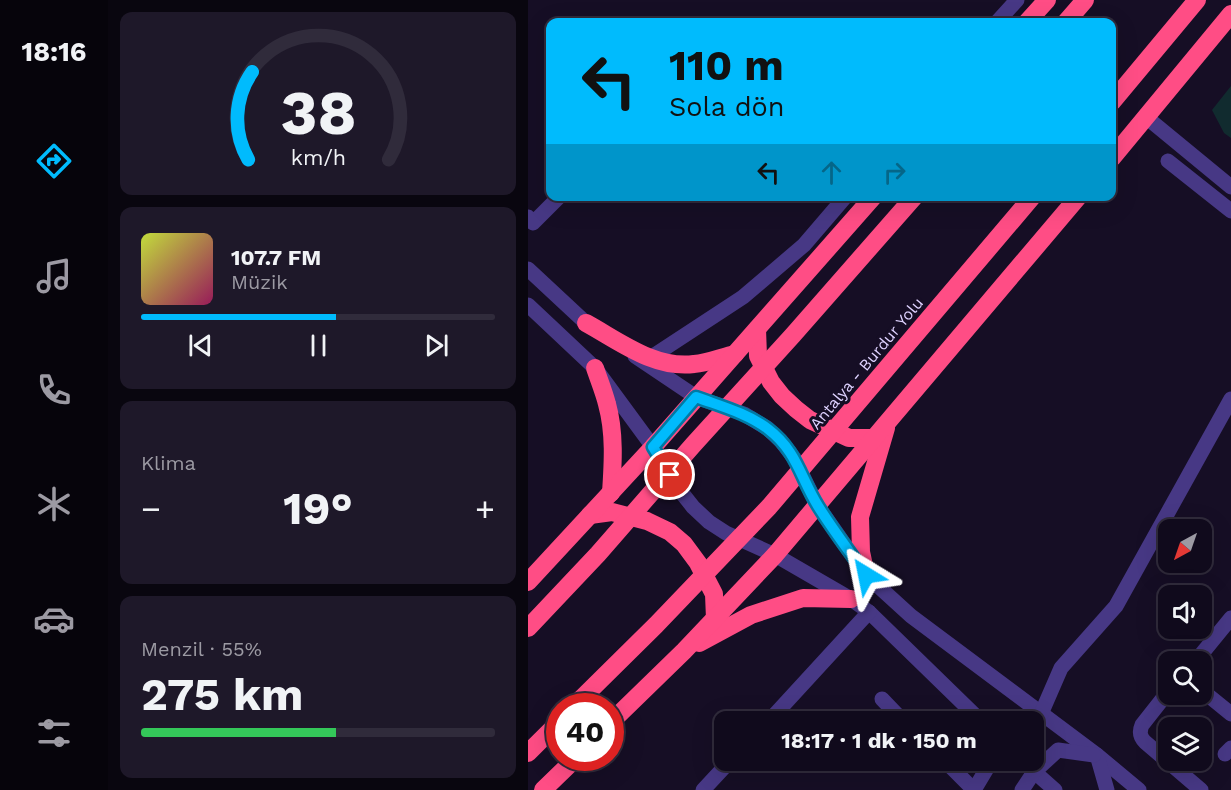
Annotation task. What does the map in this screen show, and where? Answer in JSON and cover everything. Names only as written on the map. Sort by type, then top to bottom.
[{"type":"highway","points":[[1031,18],[1047,0]]},
{"type":"highway","points":[[1069,18],[1085,0]]},
{"type":"highway","points":[[1116,97],[1197,0]]},
{"type":"highway","points":[[1116,153],[1231,14]]},
{"type":"highway","points":[[528,582],[653,447],[870,201]]},
{"type":"highway","points":[[528,628],[598,554],[911,201]]},
{"type":"highway","name":"Antalya - Burdur Yolu","points":[[587,693],[769,507],[1028,201]]},
{"type":"highway","points":[[624,709],[684,651],[775,555],[1075,201]]},
{"type":"highway","points":[[586,323],[650,358],[669,364],[694,364],[735,354]]},
{"type":"highway","points":[[757,330],[758,356],[771,382],[782,396],[810,420],[849,438],[873,438]]},
{"type":"highway","points":[[595,368],[607,405],[612,432],[613,462],[610,493]]},
{"type":"highway","points":[[866,575],[861,552],[860,517],[888,420]]},
{"type":"highway","points":[[590,515],[612,512],[647,520],[670,532],[684,544],[698,563],[714,594],[715,619]]},
{"type":"highway","points":[[684,651],[751,615],[802,598],[850,599]]},
{"type":"highway","points":[[528,753],[546,735]]},
{"type":"highway","points":[[543,790],[563,771]]},
{"type":"street","points":[[1001,18],[1017,0]]},
{"type":"street","points":[[1146,117],[1231,187]]},
{"type":"street","points":[[1168,161],[1231,211]]},
{"type":"street","points":[[528,217],[533,223],[555,201]]},
{"type":"street","points":[[650,358],[743,297],[804,245],[842,201]]},
{"type":"street","points":[[528,269],[586,323],[696,397],[744,414],[767,428],[794,458],[817,505],[866,575],[911,616],[1037,711]]},
{"type":"street","points":[[528,305],[595,368],[653,447],[678,488],[709,522],[726,533],[775,555],[869,612],[971,711]]},
{"type":"street","points":[[1042,711],[1060,668],[1116,606],[1231,399]]},
{"type":"street","points":[[778,711],[869,612]]},
{"type":"street","points":[[1204,651],[1229,625]]},
{"type":"street","points":[[882,699],[893,711]]},
{"type":"street","points":[[1212,699],[1231,714]]},
{"type":"street","points":[[1158,705],[1142,725],[1141,736],[1201,790]]},
{"type":"street","points":[[1044,716],[1097,755],[1139,790]]},
{"type":"street","points":[[1022,790],[1034,772],[1058,750],[1097,755]]},
{"type":"street","points":[[1097,755],[1107,790]]},
{"type":"street","points":[[703,790],[721,771]]},
{"type":"street","points":[[955,771],[974,790],[985,771]]},
{"type":"street","points":[[1034,772],[1055,790]]},
{"type":"green space","points":[[1231,86],[1231,138],[1224,133],[1212,110]]},
{"type":"route","points":[[670,475],[653,447],[696,397],[744,414],[767,428],[794,458],[817,505],[866,575]]}]
